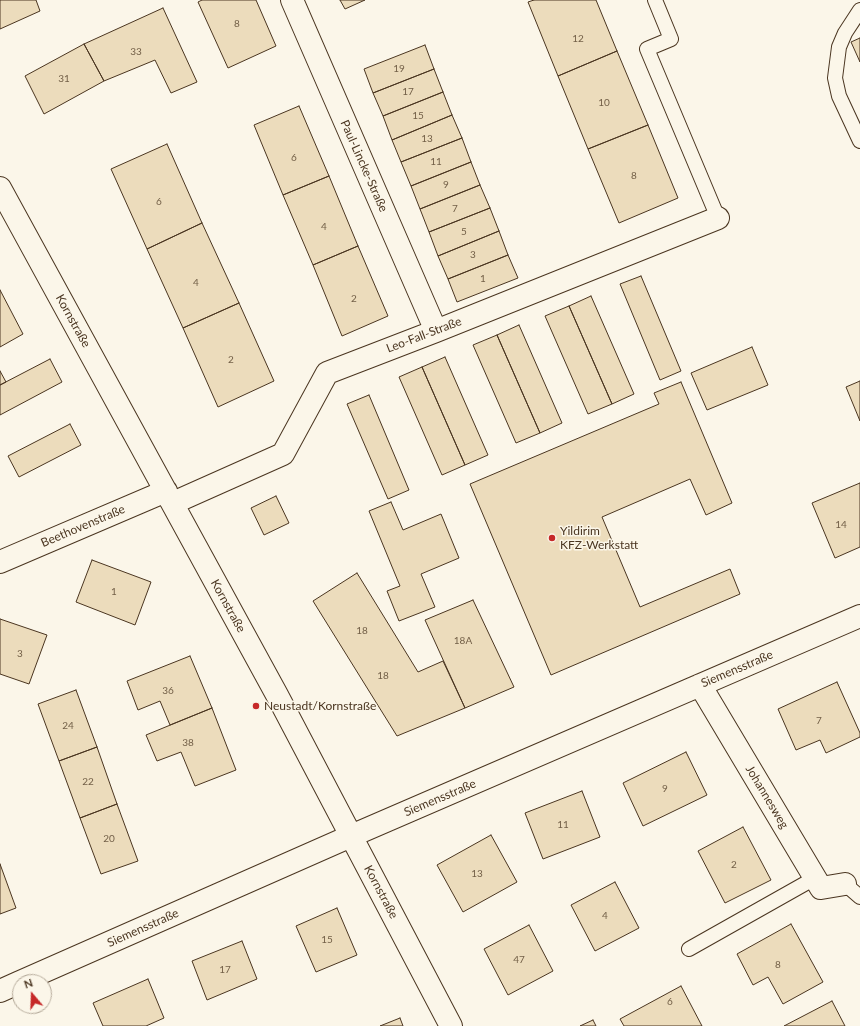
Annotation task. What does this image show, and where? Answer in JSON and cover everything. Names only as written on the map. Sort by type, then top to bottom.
[{"type":"street","name":"Paul-Lincke-Straße","points":[[292,0],[436,331]]},
{"type":"street","name":"Kornstraße","points":[[0,188],[277,695],[451,1026]]},
{"type":"street","name":"Leo-Fall-Straße","points":[[169,497],[283,454],[327,373],[718,218]]},
{"type":"street","name":"Beethovenstraße","points":[[0,562],[169,497]]},
{"type":"street","name":"Siemensstraße","points":[[38,974],[351,836],[860,616]]},
{"type":"street","name":"Johannesweg","points":[[700,685],[821,888],[853,891]]},
{"type":"street","name":"Siemensstraße","points":[[0,991],[12,986]]},
{"type":"lane","points":[[655,0],[671,39],[647,48],[718,218]]},
{"type":"lane","points":[[860,10],[844,33],[839,47],[835,78],[839,96],[860,141]]},
{"type":"lane","points":[[689,949],[815,878]]},
{"type":"building","points":[[0,0],[36,0],[40,11],[0,29]]},
{"type":"building","points":[[202,0],[256,0],[276,46],[228,68],[198,2]]},
{"type":"building","points":[[340,0],[365,0],[345,9]]},
{"type":"building","points":[[534,0],[596,0],[617,51],[558,76],[528,2]]},
{"type":"building","points":[[163,8],[197,82],[171,93],[155,60],[104,81],[84,44]]},
{"type":"building","points":[[860,38],[860,62],[851,42]]},
{"type":"building","points":[[84,44],[104,81],[44,114],[25,76]]},
{"type":"building","points":[[425,45],[434,69],[373,93],[364,69]]},
{"type":"building","points":[[617,51],[648,125],[588,149],[558,76]]},
{"type":"building","points":[[434,69],[443,92],[383,116],[373,93]]},
{"type":"building","points":[[443,92],[452,115],[392,140],[383,116]]},
{"type":"building","points":[[299,106],[329,176],[283,195],[254,125]]},
{"type":"building","points":[[452,115],[462,138],[401,162],[392,140]]},
{"type":"building","points":[[648,125],[678,198],[619,223],[588,149]]},
{"type":"building","points":[[462,138],[471,162],[411,186],[401,162]]},
{"type":"building","points":[[167,144],[202,223],[147,249],[111,169]]},
{"type":"building","points":[[471,162],[480,185],[420,209],[411,186]]},
{"type":"building","points":[[329,176],[358,246],[313,265],[283,195]]},
{"type":"building","points":[[480,185],[490,208],[429,232],[420,209]]},
{"type":"building","points":[[490,208],[499,231],[438,256],[429,232]]},
{"type":"building","points":[[202,223],[239,303],[183,328],[147,249]]},
{"type":"building","points":[[499,231],[508,255],[448,279],[438,256]]},
{"type":"building","points":[[358,246],[388,316],[342,336],[313,265]]},
{"type":"building","points":[[508,255],[518,278],[457,302],[448,279]]},
{"type":"building","points":[[641,276],[681,371],[660,380],[620,284]]},
{"type":"building","points":[[0,290],[23,334],[0,347]]},
{"type":"building","points":[[591,296],[634,394],[612,404],[569,306]]},
{"type":"building","points":[[239,303],[274,381],[218,407],[183,328]]},
{"type":"building","points":[[569,306],[612,404],[588,414],[545,316]]},
{"type":"building","points":[[519,325],[562,423],[540,433],[497,335]]},
{"type":"building","points":[[497,335],[540,433],[516,443],[473,345]]},
{"type":"building","points":[[752,347],[768,385],[707,410],[691,373]]},
{"type":"building","points":[[445,357],[488,455],[465,465],[422,367]]},
{"type":"building","points":[[50,359],[62,382],[0,415],[0,385]]},
{"type":"building","points":[[422,367],[465,465],[442,475],[399,377]]},
{"type":"building","points":[[0,371],[6,382],[0,385]]},
{"type":"building","points":[[860,381],[860,421],[846,387]]},
{"type":"building","name":"Yildirim KFZ-Werkstatt","points":[[681,382],[732,503],[706,515],[690,479],[602,517],[640,607],[730,569],[740,594],[551,675],[470,484],[659,404],[654,393]]},
{"type":"building","points":[[369,395],[409,490],[388,499],[347,404]]},
{"type":"building","points":[[70,424],[81,445],[19,477],[8,456]]},
{"type":"building","points":[[860,483],[860,547],[835,558],[812,503]]},
{"type":"building","points":[[276,496],[289,523],[264,535],[251,508]]},
{"type":"building","points":[[391,502],[403,530],[441,514],[459,558],[421,574],[435,607],[399,621],[387,591],[400,586],[369,511]]},
{"type":"building","points":[[92,560],[151,582],[135,625],[76,602]]},
{"type":"building","points":[[357,573],[418,672],[443,661],[465,708],[397,736],[313,601]]},
{"type":"building","points":[[473,600],[514,687],[465,708],[425,620]]},
{"type":"building","points":[[0,619],[47,635],[29,684],[0,674]]},
{"type":"building","points":[[190,656],[212,708],[170,725],[160,701],[138,710],[127,681]]},
{"type":"building","points":[[837,682],[860,733],[860,737],[826,753],[820,740],[796,750],[778,709]]},
{"type":"building","points":[[76,690],[97,747],[59,761],[38,704]]},
{"type":"building","points":[[212,708],[236,770],[195,786],[181,752],[157,761],[146,735]]},
{"type":"building","points":[[97,747],[117,804],[80,818],[59,761]]},
{"type":"building","points":[[686,752],[707,795],[643,826],[623,783]]},
{"type":"building","points":[[582,791],[600,837],[543,859],[525,813]]},
{"type":"building","points":[[117,804],[138,861],[101,874],[80,818]]},
{"type":"building","points":[[743,827],[771,880],[725,903],[698,851]]},
{"type":"building","points":[[491,835],[517,882],[463,912],[437,865]]},
{"type":"building","points":[[0,864],[16,908],[0,914]]},
{"type":"building","points":[[615,882],[639,928],[595,951],[571,905]]},
{"type":"building","points":[[337,908],[357,955],[316,972],[296,926]]},
{"type":"building","points":[[791,924],[823,982],[783,1004],[768,977],[753,985],[737,954]]},
{"type":"building","points":[[529,925],[553,971],[508,995],[484,949]]},
{"type":"building","points":[[242,941],[257,979],[207,1000],[192,961]]},
{"type":"building","points":[[148,979],[164,1018],[146,1026],[103,1026],[93,1003]]},
{"type":"building","points":[[681,986],[702,1026],[624,1026],[620,1019]]},
{"type":"building","points":[[832,1001],[845,1026],[784,1026]]},
{"type":"building","points":[[400,1018],[403,1026],[380,1026]]},
{"type":"building","points":[[593,1020],[596,1026],[580,1026]]},
{"type":"place","name":"Yildirim KFZ-Werkstatt","points":[[552,538]]},
{"type":"place","name":"Neustadt/Kornstraße","points":[[256,706]]}]
